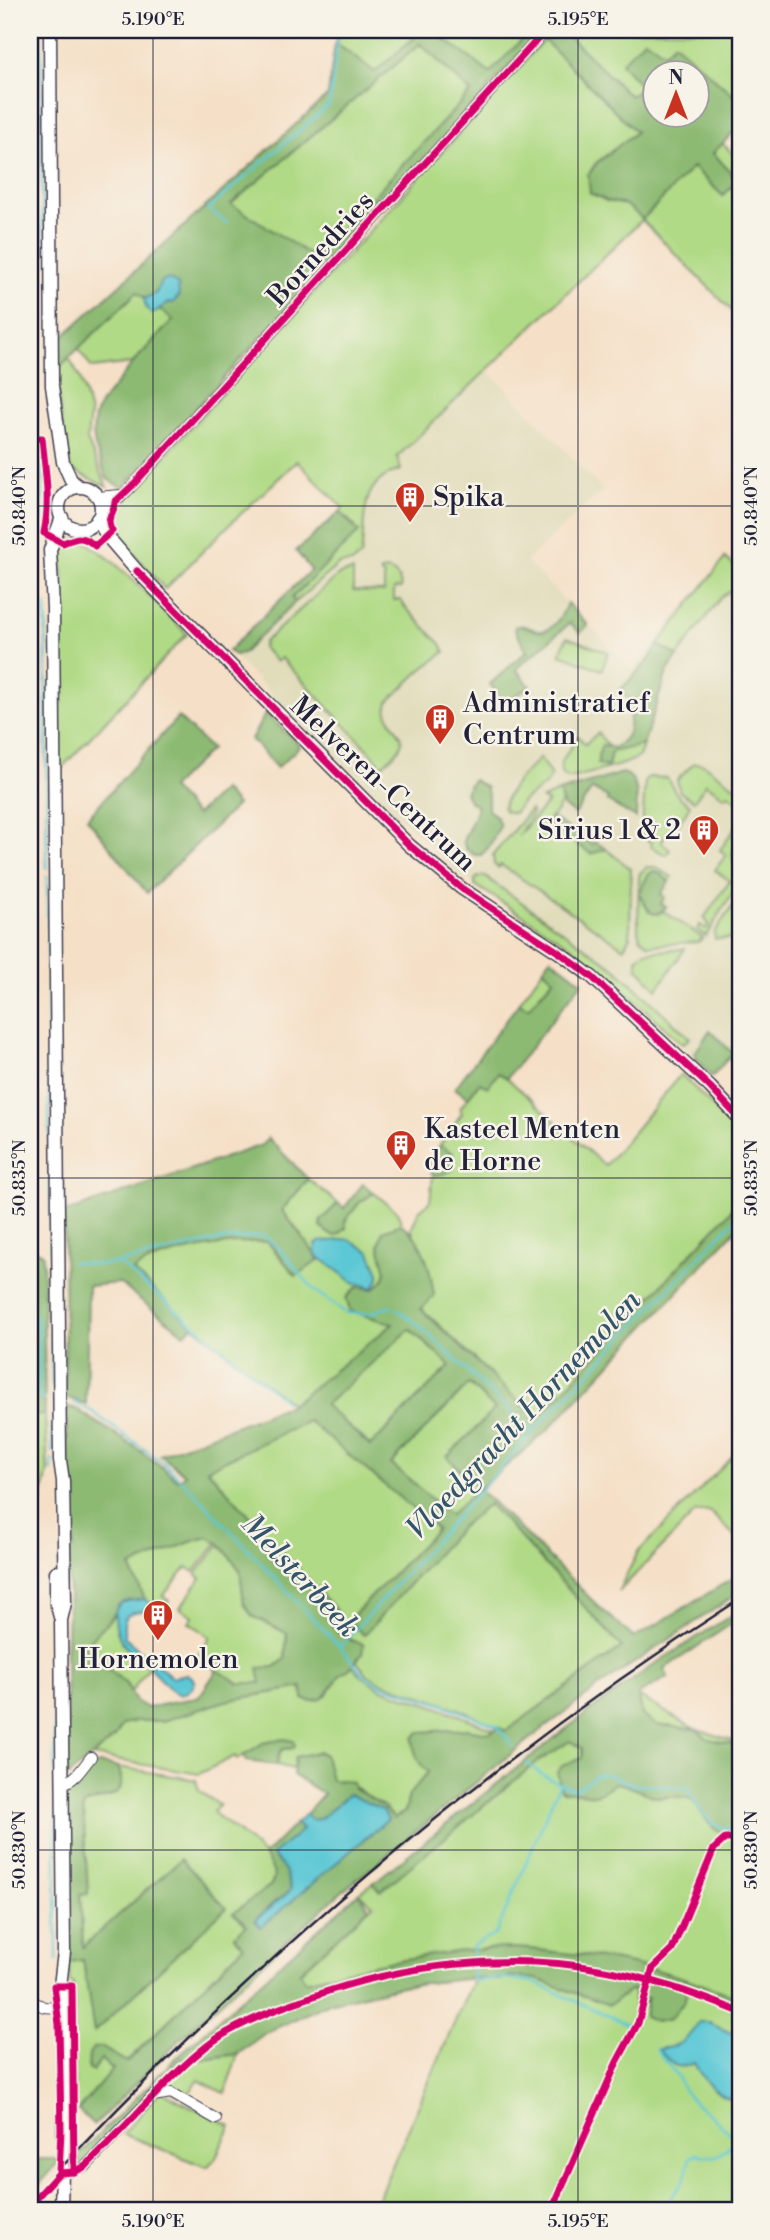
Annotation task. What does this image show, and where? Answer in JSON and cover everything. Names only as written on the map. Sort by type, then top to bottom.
[{"type":"main road","points":[[50,30],[52,386],[63,462],[71,480],[79,487]]},
{"type":"main road","points":[[52,386],[47,410],[48,421],[64,495]]},
{"type":"main road","points":[[53,609],[60,541],[73,527],[96,513],[88,488],[73,488],[64,495],[60,503],[62,517],[50,550],[53,609],[60,1460],[64,1481],[65,1592],[61,1620],[64,1952],[67,1960],[61,2210]]},
{"type":"main road","name":"Melveren-Centrum","points":[[96,513],[101,541],[137,571],[408,845],[461,888],[592,977],[682,1060],[740,1119]]},
{"type":"main road","points":[[62,517],[73,527]]},
{"type":"main road","points":[[65,2009],[72,2172],[68,2210]]},
{"type":"street","name":"Bornedries","points":[[96,513],[124,494],[546,30]]},
{"type":"street","points":[[62,1784],[70,1782],[90,1757]]},
{"type":"street","points":[[30,2000],[44,2007],[65,2009]]},
{"type":"street","points":[[72,2172],[86,2166],[153,2096],[171,2093],[216,2119]]},
{"type":"shaded area","points":[[487,369],[603,490],[526,561],[632,669],[725,558],[740,570],[740,1067],[729,1057],[712,1077],[682,1044],[636,1001],[572,947],[459,874],[234,656],[316,574],[296,551],[340,512]]},
{"type":"green space","points":[[338,30],[423,30],[375,72],[335,43]]},
{"type":"green space","points":[[423,30],[432,30],[490,73],[531,30],[542,30],[123,488],[107,479],[95,446],[95,416],[100,404],[133,363],[173,320],[137,292],[57,369],[57,342],[328,95],[335,43],[375,72]],"holes":[[[420,44],[471,92],[315,258],[231,204]]]},
{"type":"green space","points":[[432,30],[531,30],[490,74]]},
{"type":"green space","points":[[553,30],[562,30],[630,96],[640,90],[640,130],[710,130],[710,75],[740,101],[740,126],[713,153],[738,180],[723,196],[693,167],[643,219],[626,205],[607,201],[590,193],[588,175],[597,163],[636,132],[544,40]]},
{"type":"green space","points":[[562,30],[740,30],[740,101],[710,75],[710,60],[693,60],[674,43],[660,60],[640,60],[640,90],[630,96]]},
{"type":"green space","points":[[645,39],[664,53],[674,43],[693,60],[640,60],[640,85],[621,63]]},
{"type":"green space","points":[[544,40],[637,132],[596,163],[588,175],[607,201],[626,205],[693,167],[723,195],[737,180],[713,153],[722,143],[740,161],[740,319],[642,220],[397,457],[401,470],[387,476],[370,493],[364,517],[361,556],[352,563],[339,564],[295,602],[291,598],[355,526],[340,512],[343,508],[297,461],[165,589],[113,529],[115,511]]},
{"type":"green space","points":[[420,43],[472,92],[315,259],[230,204]]},
{"type":"green space","points":[[137,292],[173,320],[133,363],[92,368],[78,349]]},
{"type":"green space","points":[[69,358],[80,378],[90,414],[87,440],[107,487],[70,469],[60,413],[57,369]]},
{"type":"green space","points":[[340,512],[359,532],[292,598],[295,602],[243,653],[235,655],[228,651],[311,570],[296,551]]},
{"type":"green space","points":[[78,539],[89,544],[118,567],[187,634],[59,771],[62,553],[64,545]]},
{"type":"green space","points":[[725,558],[740,570],[740,589],[721,597],[678,656],[658,645]]},
{"type":"green space","points":[[353,571],[353,591],[384,592],[384,575],[381,575],[381,571],[395,574],[400,581],[401,588],[394,589],[394,600],[401,600],[441,644],[445,652],[420,671],[388,702],[388,716],[402,742],[396,753],[380,767],[375,764],[379,761],[281,658],[276,662],[263,648],[264,642],[340,574]]},
{"type":"green space","points":[[567,603],[588,625],[580,633],[570,623],[516,669],[530,686],[511,699],[502,699],[490,684],[527,651],[515,627],[524,626],[538,631],[548,629],[560,617]]},
{"type":"green space","points":[[567,637],[608,652],[602,670],[560,654]]},
{"type":"green space","points":[[658,645],[678,656],[667,672],[643,745],[611,752],[608,766],[598,764],[602,745],[614,748],[619,744],[628,734],[630,714],[635,715],[637,708],[620,690],[649,660]]},
{"type":"green space","points":[[266,713],[300,746],[277,768],[251,739]]},
{"type":"green space","points":[[178,717],[211,749],[171,788],[196,815],[223,790],[237,805],[147,893],[87,818]]},
{"type":"green space","points":[[598,733],[608,746],[602,745],[608,766],[611,752],[643,745],[639,756],[572,778],[562,774],[561,764],[576,737],[585,744]]},
{"type":"green space","points":[[540,758],[551,776],[549,780],[514,813],[505,811],[503,807],[513,786]]},
{"type":"green space","points":[[694,763],[703,764],[740,790],[740,803],[706,784],[694,801],[680,792],[677,780]]},
{"type":"green space","points":[[623,773],[633,780],[635,785],[636,818],[607,801],[608,797],[592,789],[575,814],[564,807],[559,792]]},
{"type":"green space","points":[[649,777],[667,778],[678,796],[690,805],[677,827],[673,825],[661,842],[670,850],[666,855],[650,846],[652,843],[645,839],[642,831],[645,781]]},
{"type":"green space","points":[[473,780],[486,787],[488,810],[496,816],[500,826],[481,855],[475,855],[466,849],[463,841],[476,812],[476,805],[469,801],[465,792]]},
{"type":"green space","points":[[559,792],[561,805],[547,823],[591,854],[606,849],[631,869],[630,936],[624,948],[501,865],[498,868],[494,864],[493,855],[530,810],[532,813],[518,836],[548,802],[542,799]]},
{"type":"green space","points":[[551,817],[592,844],[595,842],[606,849],[591,854],[547,823]]},
{"type":"green space","points":[[740,821],[740,838],[732,854],[738,884],[706,936],[697,930],[700,925],[706,929],[709,924],[704,918],[730,881],[715,870],[726,855],[720,850]]},
{"type":"green space","points":[[647,867],[655,867],[672,877],[669,882],[661,874],[639,893],[649,912],[658,914],[663,911],[703,938],[698,942],[649,945],[640,938],[638,930],[639,878],[640,873]]},
{"type":"green space","points":[[653,871],[669,882],[661,894],[665,898],[661,904],[666,907],[656,914],[650,911],[639,893]]},
{"type":"green space","points":[[484,876],[616,969],[690,1038],[682,1044],[572,947],[475,885],[478,877]]},
{"type":"green space","points":[[740,896],[740,938],[715,939],[714,933]]},
{"type":"green space","points":[[685,949],[657,989],[638,968],[637,959],[645,952]]},
{"type":"green space","points":[[551,958],[582,982],[507,1078],[498,1073],[488,1087],[479,1083],[468,1098],[455,1088],[519,1003],[528,1008],[554,979],[543,969]]},
{"type":"green space","points":[[543,969],[554,978],[527,1009],[519,1003]]},
{"type":"green space","points":[[710,1030],[740,1061],[740,1067],[729,1057],[712,1077],[696,1058],[695,1053]]},
{"type":"green space","points":[[498,1073],[507,1078],[605,1166],[681,1074],[740,1135],[740,1201],[537,1419],[421,1308],[434,1296],[426,1261],[411,1229],[419,1211],[430,1201],[433,1175],[443,1174],[453,1153],[440,1145],[462,1113],[460,1108],[479,1083]]},
{"type":"green space","points":[[268,1138],[308,1179],[282,1210],[319,1260],[296,1276],[268,1242],[255,1242],[219,1245],[178,1253],[144,1264],[133,1271],[193,1326],[184,1334],[119,1283],[88,1286],[86,1404],[65,1397],[64,1213],[262,1145]]},
{"type":"green space","points":[[440,1145],[452,1154],[452,1170],[433,1175],[427,1166]]},
{"type":"green space","points":[[308,1179],[338,1203],[321,1221],[345,1221],[360,1202],[374,1193],[399,1213],[401,1224],[383,1231],[379,1246],[387,1269],[382,1282],[350,1311],[393,1324],[292,1404],[193,1326],[133,1271],[144,1264],[178,1253],[238,1243],[268,1242],[296,1276],[319,1259],[282,1210]]},
{"type":"green space","points":[[363,1184],[374,1193],[360,1202],[345,1221],[346,1228],[337,1236],[329,1234],[321,1227],[321,1221],[338,1203],[344,1208]]},
{"type":"green space","points":[[740,1201],[740,1225],[548,1430],[479,1489],[634,1638],[740,1574],[740,1592],[601,1685],[527,1741],[339,1894],[194,2026],[94,2125],[78,2110],[113,2069],[101,2060],[93,2071],[88,2070],[89,2054],[93,2048],[100,2047],[127,2062],[244,1946],[234,1937],[247,1925],[233,1913],[271,1885],[273,1873],[264,1855],[296,1823],[302,1829],[285,1870],[291,1890],[255,1920],[261,1927],[387,1819],[349,1794],[320,1819],[312,1820],[306,1814],[324,1794],[293,1775],[295,1757],[318,1752],[325,1755],[331,1780],[352,1782],[354,1788],[383,1806],[394,1818],[405,1812],[409,1795],[428,1772],[419,1761],[414,1748],[413,1738],[419,1732],[466,1729],[489,1733],[499,1727],[506,1731],[622,1647],[489,1504],[462,1526],[364,1635],[348,1621],[437,1529],[308,1421],[207,1469],[341,1616],[332,1625],[346,1638],[363,1644],[362,1654],[340,1675],[321,1699],[303,1699],[302,1687],[225,1701],[163,1721],[123,1724],[115,1737],[67,1777],[67,1550],[73,1549],[72,1482],[66,1481],[67,1407],[74,1408],[125,1440],[178,1480],[185,1474],[160,1455],[292,1404],[393,1324],[350,1311],[346,1298],[357,1287],[373,1289],[383,1279],[386,1270],[380,1246],[382,1233],[401,1224],[415,1237],[431,1276],[434,1296],[421,1309],[537,1419]],"holes":[[[410,1329],[450,1366],[370,1446],[325,1405]],[[469,1384],[495,1409],[447,1457],[479,1488],[450,1515],[391,1464]],[[208,1537],[220,1544],[240,1570],[244,1603],[252,1616],[287,1633],[285,1659],[275,1667],[258,1668],[261,1683],[239,1683],[217,1670],[199,1697],[147,1708],[136,1701],[126,1684],[83,1647],[105,1625],[118,1605],[145,1599],[130,1567]]]},
{"type":"green space","points":[[30,1247],[43,1254],[45,1415],[30,1414]]},
{"type":"green space","points":[[410,1329],[450,1366],[371,1446],[324,1405]]},
{"type":"green space","points":[[469,1384],[496,1409],[447,1457],[479,1489],[450,1516],[391,1464]]},
{"type":"green space","points":[[30,1414],[45,1415],[48,1471],[41,1503],[36,1504],[39,1553],[30,1552]]},
{"type":"green space","points":[[309,1420],[437,1529],[348,1621],[489,1503],[622,1647],[506,1731],[464,1711],[380,1682],[368,1675],[356,1661],[362,1654],[362,1644],[346,1637],[332,1625],[341,1616],[207,1469]]},
{"type":"green space","points":[[740,1449],[740,1541],[709,1511],[695,1513],[618,1592],[638,1552]]},
{"type":"green space","points":[[208,1537],[218,1542],[194,1572],[187,1567],[163,1596],[169,1601],[155,1618],[149,1611],[149,1602],[130,1567]]},
{"type":"green space","points":[[220,1544],[240,1570],[244,1603],[252,1616],[287,1633],[285,1659],[261,1683],[239,1683],[197,1658],[210,1637],[189,1622],[193,1616],[180,1608],[201,1578],[196,1574]]},
{"type":"green space","points":[[740,1610],[740,1618],[664,1669],[668,1677],[639,1694],[642,1715],[657,1725],[695,1729],[708,1739],[740,1748],[740,1837],[726,1834],[709,1824],[694,1802],[688,1798],[658,1797],[616,1783],[596,1795],[563,1791],[557,1772],[562,1766],[582,1758],[582,1748],[570,1741],[533,1765],[381,1891],[373,1883],[563,1731],[653,1665]]},
{"type":"green space","points":[[115,1613],[125,1645],[152,1663],[131,1692],[126,1684],[82,1647]]},
{"type":"green space","points":[[352,1665],[380,1688],[495,1730],[489,1733],[466,1729],[409,1795],[405,1812],[394,1818],[346,1782],[331,1781],[325,1755],[319,1752],[295,1757],[293,1769],[277,1765],[283,1749],[294,1748],[259,1747],[199,1774],[92,1756],[115,1737],[122,1724],[163,1721],[225,1701],[303,1687],[327,1694],[340,1675]]},
{"type":"green space","points":[[640,1697],[695,1729],[740,1743],[740,2210],[373,2210],[474,1978],[406,1985],[329,2003],[197,2060],[238,2054],[225,2093],[198,2080],[186,2098],[163,2087],[185,2061],[194,2061],[373,1905],[359,1893],[373,1883],[381,1890],[533,1765]]},
{"type":"green space","points":[[284,1739],[293,1741],[295,1745],[294,1748],[283,1749],[277,1765],[246,1761],[244,1755],[263,1743]]},
{"type":"green space","points":[[101,1764],[118,1767],[121,1786],[114,1794],[85,1804],[83,1808],[88,1894],[80,1895],[83,1947],[181,1859],[226,1908],[94,2032],[83,1960],[69,1962],[66,1793],[80,1774]]},
{"type":"green space","points":[[118,1767],[196,1780],[199,1791],[219,1805],[213,1812],[258,1850],[272,1867],[275,1876],[271,1885],[234,1913],[247,1926],[244,1946],[126,2062],[101,2047],[100,2059],[113,2069],[78,2110],[74,2111],[73,1983],[70,1983],[69,1962],[83,1960],[94,2031],[181,1859],[83,1948],[80,1894],[88,1893],[83,1808],[85,1804],[120,1788],[121,1776]]},
{"type":"green space","points":[[359,1893],[369,1908],[300,1972],[305,1981],[381,1963],[433,1955],[522,1948],[603,1958],[649,1968],[740,1999],[740,2008],[688,1989],[684,2002],[670,2019],[656,2022],[644,2017],[648,1997],[636,2013],[633,1989],[609,2005],[536,1979],[511,1976],[498,1980],[474,1978],[406,1985],[329,2003],[265,2033],[238,2054],[185,2061],[182,2058],[83,2164],[78,2163],[78,2156],[179,2055]]},
{"type":"green space","points":[[160,2091],[231,2126],[215,2159],[207,2167],[123,2134]]},
{"type":"green space","points":[[39,2159],[56,2159],[58,2163],[30,2195],[30,2170]]},
{"type":"water","points":[[169,279],[178,285],[179,296],[173,303],[168,303],[152,314],[146,308],[144,299],[156,293],[161,281]]},
{"type":"water","points":[[349,1239],[370,1252],[379,1273],[373,1288],[353,1282],[316,1255],[315,1246],[319,1242]]},
{"type":"water","points":[[145,1599],[152,1606],[151,1609],[127,1616],[124,1624],[125,1638],[172,1677],[186,1674],[192,1677],[195,1683],[189,1691],[180,1695],[172,1691],[143,1660],[140,1662],[121,1641],[115,1617],[118,1606],[127,1601]]},
{"type":"water","points":[[349,1794],[383,1810],[388,1819],[261,1927],[255,1920],[291,1890],[285,1870],[272,1855],[302,1830],[296,1823],[306,1814],[312,1820],[320,1819]]},
{"type":"water","points":[[699,2022],[707,2022],[740,2037],[740,2102],[712,2088],[694,2063],[682,2067],[674,2065],[658,2049],[683,2041]]},
{"type":"waterway","points":[[41,30],[43,321]]},
{"type":"waterway","points":[[227,223],[208,209],[329,105],[339,30]]},
{"type":"waterway","points":[[42,520],[43,463]]},
{"type":"waterway","points":[[46,604],[47,868]]},
{"type":"waterway","points":[[47,877],[52,1385]]},
{"type":"waterway","name":"Vloedgracht Hornemolen","points":[[340,1647],[533,1432],[740,1214]]},
{"type":"waterway","points":[[71,1262],[99,1265],[118,1263],[219,1240],[264,1236],[278,1247],[314,1290],[346,1313],[368,1314],[392,1308]]},
{"type":"waterway","points":[[119,1263],[286,1401]]},
{"type":"waterway","name":"Melsterbeek","points":[[30,1306],[39,1326],[40,1397],[44,1400]]},
{"type":"waterway","points":[[397,1309],[417,1324],[532,1431]]},
{"type":"waterway","name":"Melsterbeek","points":[[74,1402],[91,1411],[162,1462],[192,1490],[366,1677],[380,1685],[444,1705],[497,1726],[513,1746]]},
{"type":"waterway","points":[[52,1422],[52,1452]]},
{"type":"waterway","points":[[52,1460],[52,1470]]},
{"type":"waterway","points":[[54,1667],[55,1783]]},
{"type":"waterway","name":"Melsterbeek","points":[[527,1763],[550,1779],[576,1789],[597,1775],[605,1774],[634,1785],[686,1787],[707,1818],[721,1827],[740,1828]]},
{"type":"waterway","points":[[559,1785],[496,1934],[473,1946],[473,1981],[505,1978],[533,1982],[627,2024]]},
{"type":"waterway","points":[[55,1786],[57,1961]]},
{"type":"waterway","points":[[656,2049],[678,2077],[689,2097],[732,2135],[735,2141],[718,2155],[697,2154],[690,2157],[684,2181],[661,2210]]},
{"type":"railway","points":[[30,2201],[110,2116],[193,2034],[278,1954],[366,1877],[455,1803],[548,1732],[740,1599]]},
{"type":"cycle path","points":[[30,438],[42,438],[47,497],[44,533],[63,543],[80,538],[95,546],[112,531],[109,519],[115,502],[546,30]]},
{"type":"cycle path","points":[[137,571],[409,845],[461,888],[592,977],[710,1087],[740,1119]]},
{"type":"cycle path","points":[[552,2210],[617,2062],[638,2023],[653,1968],[672,1950],[714,1849],[725,1839],[740,1839]]},
{"type":"cycle path","points":[[30,2205],[59,2173],[74,2172],[86,2166],[176,2073],[215,2040],[261,2015],[382,1976],[456,1964],[531,1962],[568,1965],[639,1977],[740,2012]]},
{"type":"cycle path","points":[[59,2173],[59,2024],[54,1986],[72,1986],[74,2172]]},
{"type":"place","name":"Spika","points":[[410,524]]},
{"type":"place","name":"Administratief Centrum","points":[[440,746]]},
{"type":"place","name":"Sirius 1 & 2","points":[[704,857]]},
{"type":"place","name":"Kasteel Menten de Horne","points":[[401,1172]]},
{"type":"place","name":"Hornemolen","points":[[158,1642]]}]
